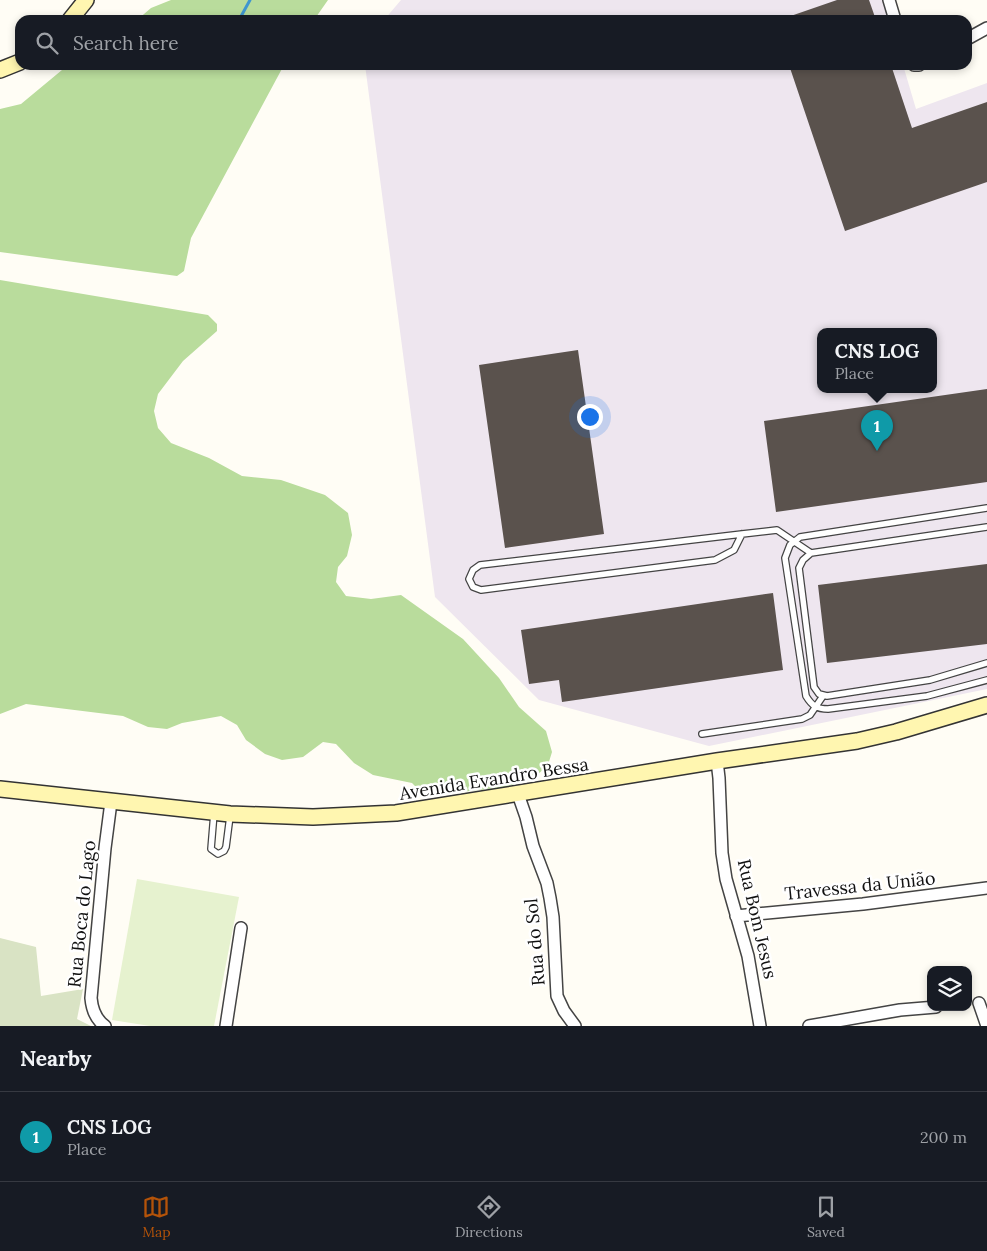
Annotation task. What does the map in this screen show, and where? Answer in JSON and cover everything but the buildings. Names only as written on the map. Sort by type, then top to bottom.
[{"type":"main road","points":[[74,15],[86,0]]},
{"type":"main road","points":[[0,70],[15,64]]},
{"type":"main road","name":"Avenida Evandro Bessa","points":[[0,789],[214,813],[313,817],[363,816],[396,813],[717,761],[857,741],[896,732],[987,705]]},
{"type":"street","points":[[889,0],[894,15]]},
{"type":"street","points":[[972,36],[987,28]]},
{"type":"street","name":"Rua Bom Jesus","points":[[717,761],[720,778],[722,853],[726,880],[748,956],[760,1026]]},
{"type":"street","name":"Rua do Sol","points":[[518,794],[550,898],[553,917],[557,996],[564,1011],[576,1026]]},
{"type":"street","name":"Rua Boca do Lago","points":[[101,1025],[92,1007],[91,989],[111,802]]},
{"type":"street","name":"Travessa da União","points":[[736,916],[863,904],[987,888]]},
{"type":"street","points":[[226,1026],[241,928]]},
{"type":"street","points":[[978,1003],[987,1026]]},
{"type":"street","points":[[809,1026],[900,1010],[927,1008]]},
{"type":"lane","points":[[987,508],[800,537],[794,540],[785,558],[806,696],[815,707],[828,709],[927,696],[987,680]]},
{"type":"lane","points":[[987,527],[811,553],[803,560],[799,568],[814,687],[816,692],[823,696],[930,680],[987,663]]},
{"type":"lane","points":[[742,534],[734,550],[715,560],[481,590],[472,587],[470,579],[473,570],[480,565],[742,534],[777,530],[811,553]]},
{"type":"lane","points":[[702,734],[802,718],[810,715],[823,696]]},
{"type":"lane","points":[[214,813],[211,849],[218,854],[226,847],[230,814]]},
{"type":"shaded area","points":[[401,0],[885,0],[890,15],[388,15]]},
{"type":"shaded area","points":[[366,70],[904,70],[916,109],[987,83],[987,689],[709,746],[539,700],[435,597]]},
{"type":"green space","points":[[171,0],[328,0],[318,15],[143,15],[151,8]]},
{"type":"green space","points":[[62,70],[281,70],[191,238],[184,271],[177,276],[0,252],[0,109],[21,104]]},
{"type":"green space","points":[[0,280],[208,315],[217,324],[217,331],[183,361],[158,394],[154,411],[158,428],[171,443],[209,458],[242,476],[281,480],[325,495],[348,513],[352,535],[347,556],[338,567],[336,582],[346,596],[371,599],[401,595],[463,639],[499,678],[519,707],[546,731],[552,752],[548,765],[535,777],[506,787],[425,796],[412,783],[373,775],[354,763],[336,744],[323,742],[303,757],[282,760],[265,754],[246,740],[237,725],[221,716],[182,723],[167,729],[148,727],[123,716],[26,704],[0,714]]},
{"type":"green space","points":[[137,879],[239,897],[214,1026],[150,1026],[112,1020]]},
{"type":"green space","points":[[0,938],[36,947],[41,996],[83,989],[77,1019],[91,1026],[0,1026]]},
{"type":"waterway","points":[[242,15],[250,0]]},
{"type":"place","name":"CNS LOG","points":[[877,451]]}]
